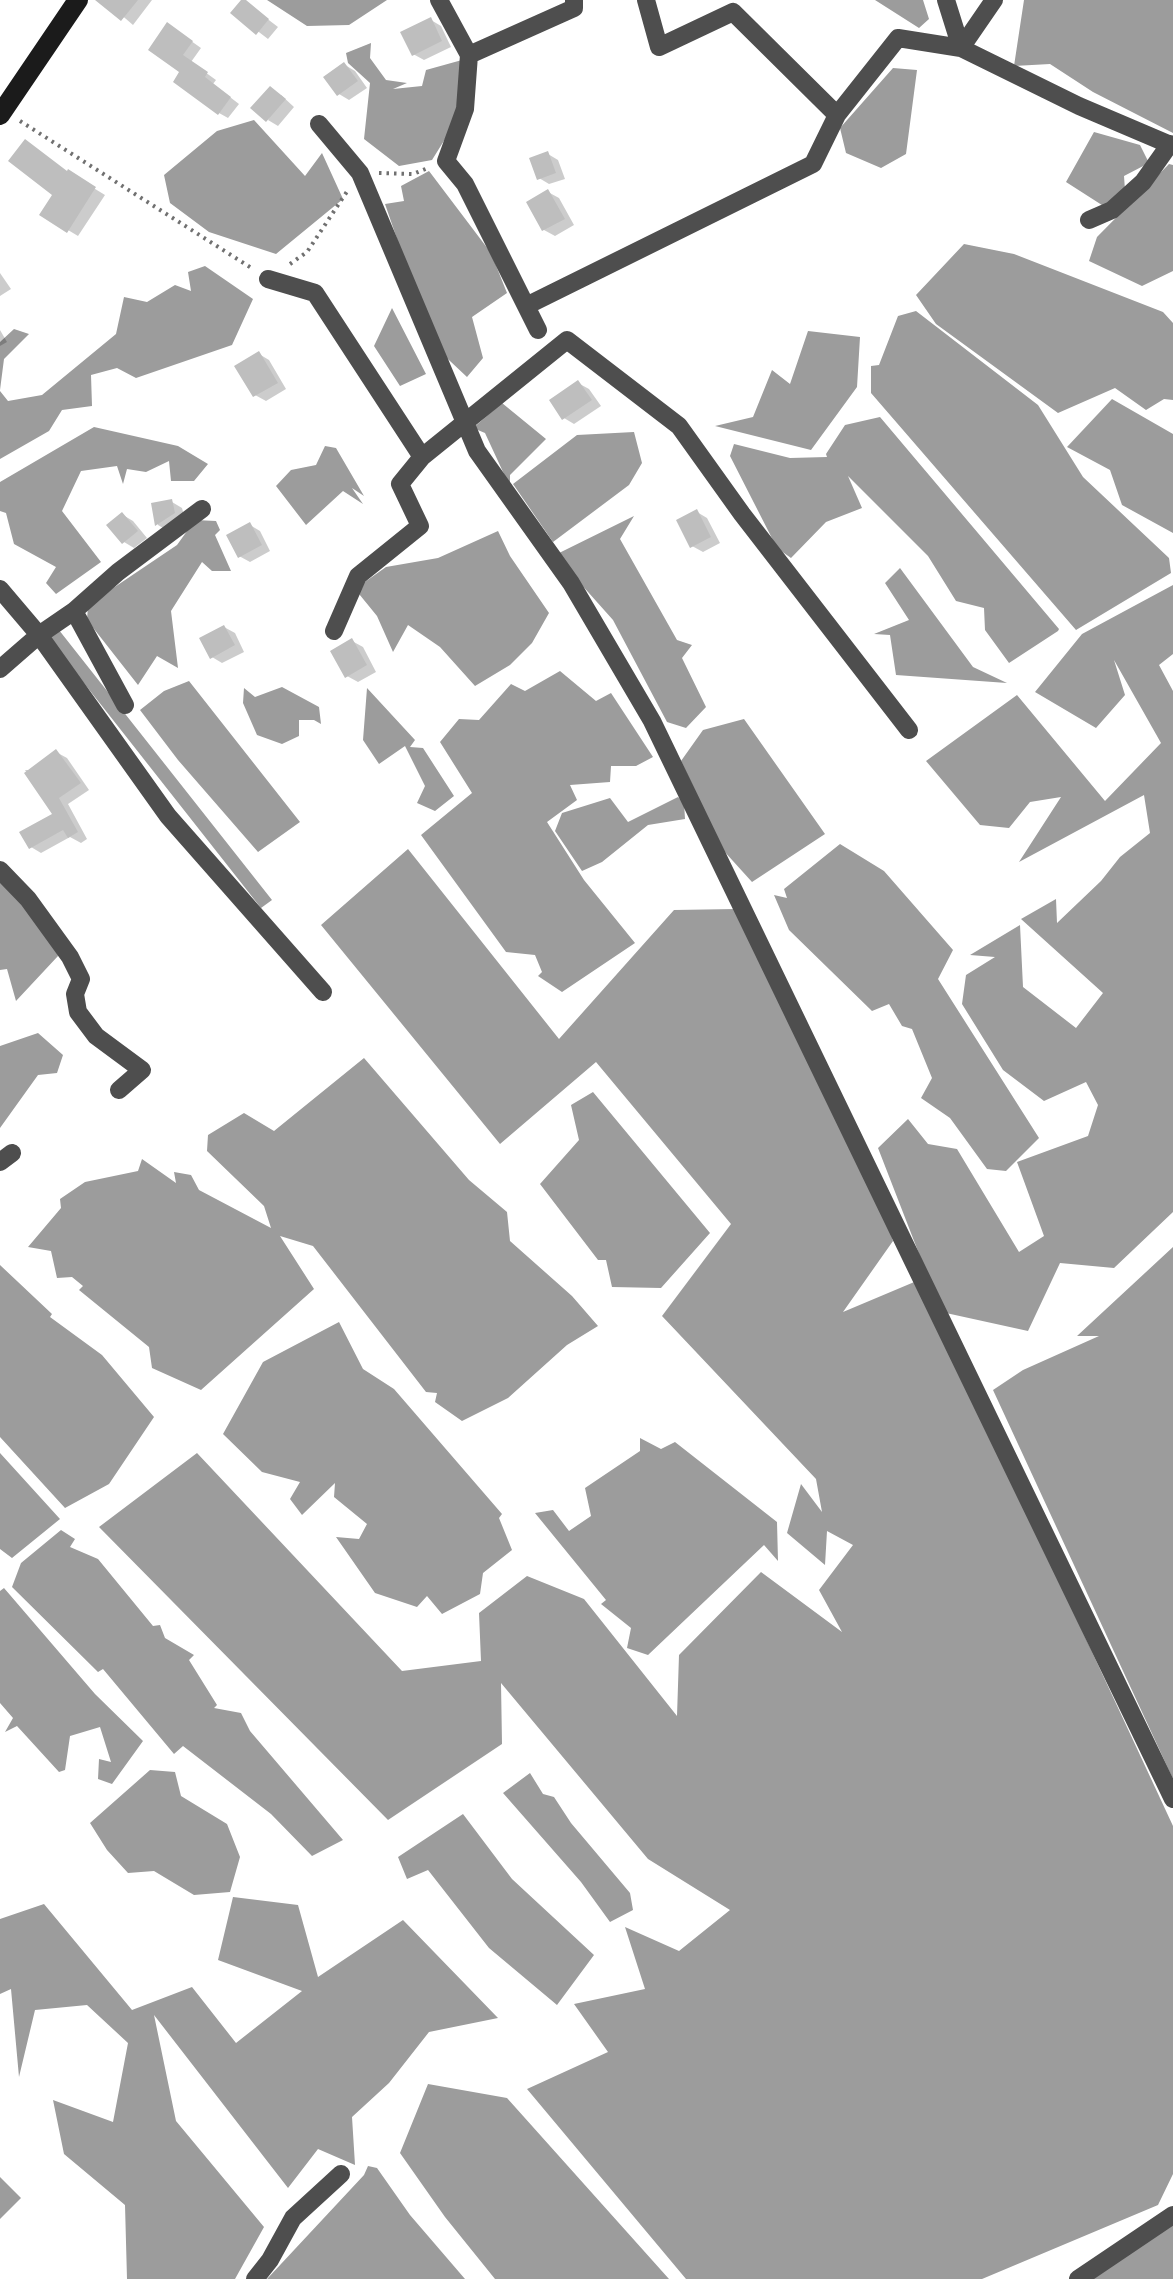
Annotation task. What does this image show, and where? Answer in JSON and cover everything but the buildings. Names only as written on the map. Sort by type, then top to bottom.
[{"type":"main road","points":[[2,113],[78,0]]},
{"type":"street","points":[[439,0],[469,55],[466,109],[446,161],[465,184],[538,330]]},
{"type":"street","points":[[469,55],[574,8],[574,0]]},
{"type":"street","points":[[646,0],[658,47],[733,12],[837,115]]},
{"type":"street","points":[[946,0],[961,48]]},
{"type":"street","points":[[961,48],[994,0]]},
{"type":"street","points":[[526,306],[813,164],[837,115],[898,38],[961,48],[1079,106],[1172,145],[1133,192],[1112,210],[1089,220]]},
{"type":"street","points":[[318,124],[360,173],[477,452],[571,583],[652,721],[1173,1799]]},
{"type":"street","points":[[268,279],[315,294],[422,457]]},
{"type":"street","points":[[334,631],[358,576],[420,526],[400,484],[422,457],[462,421],[567,340],[680,426],[742,514],[909,730]]},
{"type":"street","points":[[0,670],[38,635],[202,509]]},
{"type":"street","points":[[0,589],[38,635],[168,816],[324,992]]},
{"type":"street","points":[[74,611],[125,705]]},
{"type":"street","points":[[0,870],[28,899],[70,957],[81,978],[75,994],[78,1012],[96,1036],[142,1070],[120,1090]]},
{"type":"street","points":[[255,2279],[292,2218],[341,2174]]},
{"type":"street","points":[[1078,2279],[1173,2214]]},
{"type":"path","points":[[2,113],[268,279],[307,252],[360,173],[413,174],[446,161]]},
{"type":"shaded area","points":[[267,0],[387,0],[349,25],[307,26]]},
{"type":"shaded area","points":[[875,0],[923,0],[929,19],[919,28]]},
{"type":"shaded area","points":[[1024,0],[1173,0],[1173,133],[1093,92],[1050,64],[1014,66]]},
{"type":"shaded area","points":[[371,43],[370,58],[386,80],[407,83],[393,89],[422,86],[426,70],[462,60],[455,123],[432,160],[399,166],[364,139],[370,83],[348,63],[346,53]]},
{"type":"shaded area","points":[[893,68],[917,70],[906,154],[881,168],[846,153],[840,128]]},
{"type":"shaded area","points":[[254,120],[305,176],[322,153],[343,199],[276,254],[209,232],[170,203],[164,175],[217,131]]},
{"type":"shaded area","points":[[1094,132],[1140,145],[1149,163],[1124,176],[1125,190],[1105,207],[1066,182]]},
{"type":"shaded area","points":[[1169,164],[1173,165],[1173,271],[1142,286],[1089,261],[1097,237]]},
{"type":"shaded area","points":[[429,171],[491,253],[507,293],[472,317],[483,358],[467,377],[434,346],[385,204],[404,201],[401,186]]},
{"type":"shaded area","points":[[964,244],[1014,254],[1163,312],[1173,323],[1173,400],[1164,399],[1146,410],[1115,388],[1058,413],[936,324],[916,295]]},
{"type":"shaded area","points":[[205,266],[253,299],[232,345],[136,378],[117,368],[91,375],[92,406],[62,410],[49,431],[0,459],[0,391],[8,401],[42,395],[116,334],[124,297],[147,302],[175,285],[191,291],[188,272]]},
{"type":"shaded area","points":[[392,308],[426,374],[400,386],[374,346]]},
{"type":"shaded area","points":[[916,311],[1038,405],[1083,477],[1169,558],[1171,573],[1076,630],[871,393],[871,366],[879,365],[898,316]]},
{"type":"shaded area","points":[[14,329],[29,334],[4,359],[0,390],[0,342]]},
{"type":"shaded area","points":[[808,331],[860,337],[857,387],[811,450],[715,426],[753,417],[772,370],[790,384]]},
{"type":"shaded area","points":[[1112,399],[1173,434],[1173,533],[1122,505],[1110,470],[1067,447]]},
{"type":"shaded area","points":[[502,403],[546,439],[510,475],[510,487],[485,433],[473,428]]},
{"type":"shaded area","points":[[880,417],[1058,631],[1009,663],[985,630],[984,608],[956,601],[928,556],[848,476],[862,508],[826,522],[791,558],[777,548],[730,456],[734,444],[790,458],[827,457],[845,425]]},
{"type":"shaded area","points":[[94,427],[178,446],[208,464],[194,481],[171,481],[169,461],[146,472],[127,469],[123,484],[117,466],[81,471],[62,511],[101,562],[56,594],[46,583],[56,567],[14,544],[6,513],[0,511],[0,482]]},
{"type":"shaded area","points":[[634,432],[642,463],[629,485],[553,542],[513,484],[577,435]]},
{"type":"shaded area","points":[[325,446],[336,448],[364,496],[352,488],[363,504],[343,491],[306,525],[276,486],[291,470],[316,465]]},
{"type":"shaded area","points":[[634,516],[620,539],[677,640],[692,645],[682,658],[706,707],[686,728],[667,722],[613,620],[555,555]]},
{"type":"shaded area","points":[[195,520],[216,521],[220,530],[215,535],[231,571],[212,571],[202,562],[171,611],[178,668],[157,656],[138,685],[87,620],[88,605],[177,545]]},
{"type":"shaded area","points":[[498,531],[510,556],[549,613],[532,643],[510,665],[475,686],[440,647],[408,625],[393,652],[377,616],[355,589],[386,567],[438,558]]},
{"type":"shaded area","points":[[900,568],[973,667],[1007,683],[896,675],[890,635],[874,634],[909,620],[885,583]]},
{"type":"shaded area","points":[[1173,585],[1173,654],[1159,665],[1173,691],[1173,1212],[1114,1268],[1060,1263],[1028,1331],[946,1313],[878,1148],[908,1119],[928,1144],[957,1149],[1019,1252],[1044,1236],[1017,1162],[1088,1136],[1098,1105],[1086,1082],[1044,1101],[1003,1070],[962,1004],[966,975],[995,957],[970,955],[1020,925],[1023,987],[1076,1028],[1103,993],[1021,919],[1056,899],[1057,923],[1120,857],[1150,833],[1144,795],[1019,862],[1061,797],[1030,802],[1009,828],[980,825],[926,761],[1017,695],[1105,801],[1161,743],[1114,660],[1125,695],[1096,728],[1035,692],[1082,634]]},
{"type":"shaded area","points":[[55,625],[272,900],[261,908],[43,631]]},
{"type":"shaded area","points":[[560,671],[596,701],[611,693],[653,757],[636,766],[611,766],[610,782],[570,785],[577,800],[547,822],[584,880],[635,943],[562,992],[538,976],[542,972],[535,955],[506,952],[421,835],[472,793],[440,742],[459,719],[479,720],[511,684],[525,691]]},
{"type":"shaded area","points":[[189,681],[300,822],[258,852],[140,710],[164,691]]},
{"type":"shaded area","points":[[282,687],[319,707],[321,724],[299,720],[299,736],[282,744],[257,735],[243,703],[244,688],[255,697]]},
{"type":"shaded area","points":[[367,688],[415,740],[410,747],[423,748],[454,796],[435,811],[417,803],[425,786],[405,746],[379,764],[363,740]]},
{"type":"shaded area","points":[[744,719],[825,834],[752,882],[723,850],[681,761],[703,730]]},
{"type":"shaded area","points":[[678,797],[684,802],[685,819],[648,825],[602,862],[582,871],[555,831],[562,813],[610,798],[628,822]]},
{"type":"shaded area","points":[[840,844],[884,871],[953,950],[938,979],[1039,1138],[1006,1171],[987,1169],[950,1118],[921,1098],[932,1078],[912,1029],[902,1026],[889,1004],[872,1011],[789,930],[774,895],[787,898],[784,889]]},
{"type":"shaded area","points":[[408,849],[559,1039],[674,910],[736,909],[880,1199],[893,1241],[843,1312],[919,1280],[1173,1826],[1173,2174],[1158,2205],[982,2279],[686,2279],[527,2089],[608,2052],[574,2004],[645,1989],[625,1927],[679,1951],[730,1910],[648,1859],[501,1683],[502,1744],[388,1820],[99,1527],[197,1453],[402,1671],[481,1661],[479,1613],[527,1576],[584,1599],[677,1716],[679,1655],[761,1572],[842,1632],[819,1590],[853,1545],[827,1531],[825,1565],[787,1533],[801,1484],[822,1512],[816,1479],[662,1316],[731,1224],[596,1062],[500,1144],[321,925]]},
{"type":"shaded area","points":[[0,878],[52,929],[58,956],[16,1001],[7,969],[0,970]]},
{"type":"shaded area","points":[[38,1033],[63,1055],[57,1073],[38,1075],[0,1128],[0,1046]]},
{"type":"shaded area","points":[[364,1058],[469,1180],[507,1212],[510,1241],[572,1296],[598,1326],[567,1345],[508,1398],[462,1421],[435,1402],[437,1393],[426,1392],[313,1246],[280,1236],[314,1289],[201,1390],[152,1368],[149,1347],[79,1290],[83,1286],[72,1277],[57,1278],[51,1251],[28,1247],[61,1208],[60,1199],[85,1182],[138,1171],[142,1159],[176,1183],[174,1172],[191,1175],[199,1190],[271,1228],[264,1206],[207,1151],[208,1135],[244,1113],[274,1131]]},
{"type":"shaded area","points":[[593,1092],[710,1233],[661,1288],[612,1287],[606,1260],[598,1260],[540,1184],[579,1140],[571,1105]]},
{"type":"shaded area","points":[[1173,1247],[1173,1779],[993,1390],[1023,1370],[1099,1336],[1077,1336]]},
{"type":"shaded area","points":[[0,1265],[52,1314],[50,1317],[102,1355],[154,1417],[109,1484],[65,1508],[0,1437]]},
{"type":"shaded area","points":[[339,1322],[363,1369],[394,1389],[502,1514],[499,1518],[512,1550],[483,1573],[480,1594],[442,1614],[427,1596],[417,1607],[375,1593],[336,1537],[359,1539],[367,1524],[334,1497],[335,1483],[302,1515],[290,1499],[300,1482],[262,1472],[223,1434],[263,1362]]},
{"type":"shaded area","points":[[640,1438],[661,1449],[675,1442],[777,1522],[778,1561],[764,1545],[648,1655],[627,1648],[631,1628],[601,1604],[606,1600],[535,1513],[553,1510],[569,1531],[591,1516],[585,1488],[640,1451]]},
{"type":"shaded area","points":[[0,1453],[60,1519],[12,1558],[0,1549]]},
{"type":"shaded area","points":[[61,1530],[75,1539],[70,1547],[98,1559],[153,1626],[160,1625],[165,1638],[194,1655],[189,1660],[217,1705],[214,1708],[241,1713],[250,1731],[343,1840],[312,1856],[271,1814],[183,1746],[174,1754],[103,1669],[98,1672],[12,1587],[21,1563]]},
{"type":"shaded area","points":[[4,1588],[95,1694],[143,1741],[112,1784],[98,1779],[99,1759],[111,1762],[100,1727],[70,1736],[65,1770],[59,1772],[17,1726],[5,1732],[13,1718],[0,1703],[0,1591]]},
{"type":"shaded area","points":[[150,1770],[175,1772],[181,1796],[227,1824],[240,1857],[230,1892],[194,1895],[154,1871],[128,1873],[107,1850],[90,1823]]},
{"type":"shaded area","points":[[530,1773],[543,1794],[554,1797],[630,1893],[633,1910],[610,1922],[581,1882],[503,1793]]},
{"type":"shaded area","points":[[463,1814],[512,1879],[594,1955],[557,2005],[489,1948],[428,1870],[407,1879],[398,1857]]},
{"type":"shaded area","points":[[233,1897],[298,1905],[318,1977],[403,1920],[498,2018],[429,2032],[389,2083],[352,2117],[355,2165],[318,2149],[288,2188],[154,2015],[176,2121],[264,2227],[235,2279],[127,2279],[125,2205],[64,2154],[53,2100],[113,2122],[128,2043],[87,2005],[35,2010],[19,2077],[11,1989],[0,1994],[0,1919],[44,1904],[132,2010],[192,1987],[236,2043],[302,1991],[218,1960]]},
{"type":"shaded area","points":[[428,2084],[507,2098],[669,2279],[495,2279],[400,2153]]},
{"type":"shaded area","points":[[368,2166],[377,2168],[410,2215],[465,2279],[267,2279],[364,2175]]},
{"type":"shaded area","points":[[0,2177],[21,2198],[0,2219]]},
{"type":"shaded area","points":[[1173,2224],[1173,2279],[1093,2279]]}]
